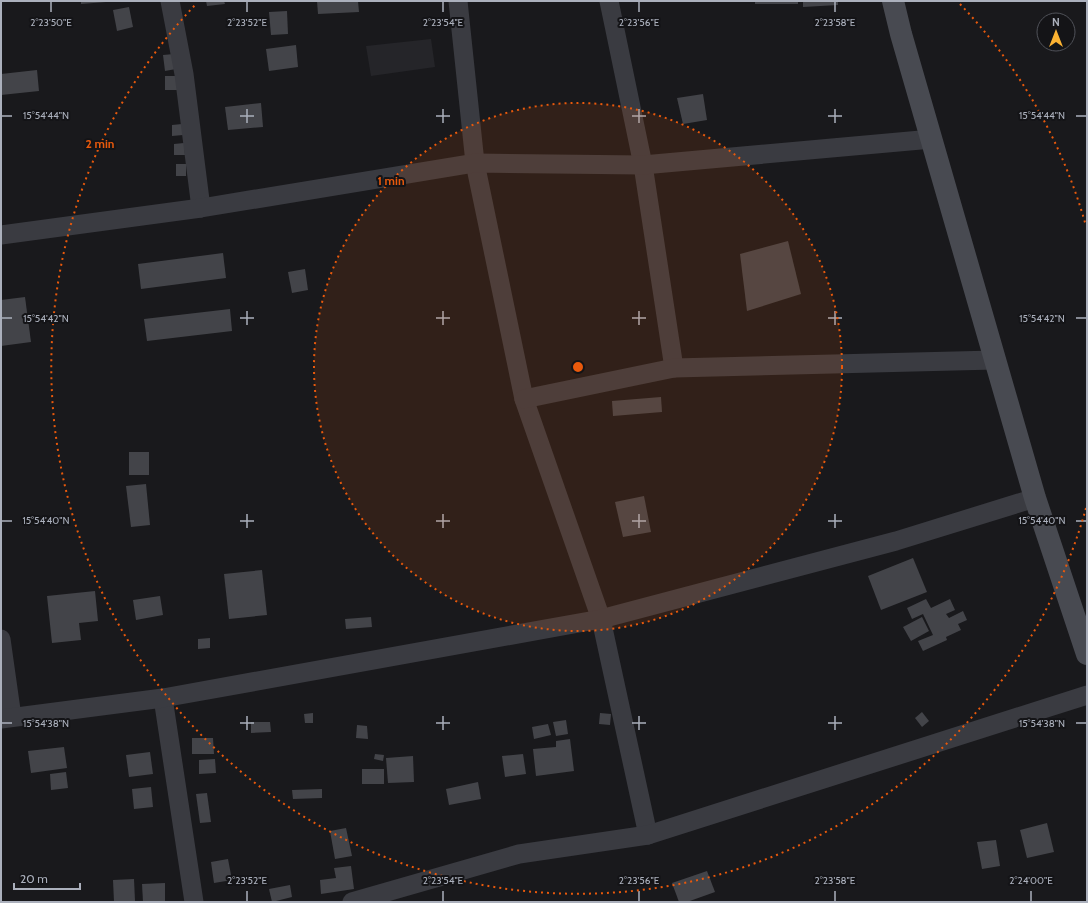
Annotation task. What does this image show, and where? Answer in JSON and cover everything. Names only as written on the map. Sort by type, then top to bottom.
[{"type":"main road","points":[[893,1],[901,34],[1035,498],[1087,654]]},
{"type":"street","points":[[170,1],[184,74],[201,208]]},
{"type":"street","points":[[458,1],[476,163],[524,399],[601,619],[648,835]]},
{"type":"street","points":[[609,1],[643,165],[674,368]]},
{"type":"street","points":[[1,234],[201,208],[476,163],[643,165],[932,139]]},
{"type":"street","points":[[524,399],[674,368],[995,360]]},
{"type":"street","points":[[1,639],[7,718],[163,698],[601,619],[896,541],[1035,498]]},
{"type":"street","points":[[352,902],[519,854],[648,835],[1087,695]]},
{"type":"street","points":[[163,698],[194,902]]},
{"type":"shaded area","points":[[431,39],[435,67],[371,76],[366,46]]},
{"type":"building","points":[[81,1],[106,1],[106,2],[81,4]]},
{"type":"building","points":[[206,1],[224,1],[225,4],[207,6]]},
{"type":"building","points":[[317,1],[358,1],[359,12],[318,14]]},
{"type":"building","points":[[755,1],[798,1],[798,4],[755,4]]},
{"type":"building","points":[[803,1],[838,1],[838,5],[803,7]]},
{"type":"building","points":[[129,7],[133,27],[117,31],[113,10]]},
{"type":"building","points":[[287,11],[288,34],[271,35],[269,12]]},
{"type":"building","points":[[296,45],[298,67],[269,71],[266,49]]},
{"type":"building","points":[[174,54],[176,69],[165,71],[163,55]]},
{"type":"building","points":[[37,70],[39,91],[1,95],[1,74]]},
{"type":"building","points":[[165,76],[177,76],[177,90],[165,90]]},
{"type":"building","points":[[703,94],[707,120],[683,124],[677,98]]},
{"type":"building","points":[[261,103],[263,127],[228,130],[225,107]]},
{"type":"building","points":[[182,124],[183,135],[172,136],[172,125]]},
{"type":"building","points":[[184,143],[185,155],[174,155],[174,144]]},
{"type":"building","points":[[176,164],[186,164],[186,176],[176,176]]},
{"type":"building","points":[[788,241],[801,294],[747,311],[740,254]]},
{"type":"building","points":[[223,253],[226,278],[141,289],[138,264]]},
{"type":"building","points":[[305,269],[308,290],[292,293],[288,272]]},
{"type":"building","points":[[25,297],[31,342],[1,346],[1,300]]},
{"type":"building","points":[[230,309],[232,331],[147,341],[144,319]]},
{"type":"building","points":[[661,397],[662,412],[613,416],[612,401]]},
{"type":"building","points":[[129,452],[149,452],[149,475],[129,475]]},
{"type":"building","points":[[146,484],[150,525],[131,527],[126,486]]},
{"type":"building","points":[[644,496],[651,532],[623,537],[615,502]]},
{"type":"building","points":[[913,558],[927,592],[881,610],[868,576]]},
{"type":"building","points":[[262,570],[267,615],[229,619],[224,574]]},
{"type":"building","points":[[95,591],[98,621],[79,623],[81,640],[52,643],[47,596]]},
{"type":"building","points":[[160,596],[163,615],[136,620],[133,600]]},
{"type":"building","points":[[926,599],[931,608],[950,599],[955,610],[946,614],[949,618],[963,611],[967,620],[958,624],[961,630],[946,637],[947,640],[923,651],[918,641],[933,635],[923,614],[912,619],[907,608]]},
{"type":"building","points":[[371,617],[372,627],[346,629],[345,619]]},
{"type":"building","points":[[922,617],[929,631],[911,641],[903,627]]},
{"type":"building","points":[[210,638],[210,648],[198,649],[198,639]]},
{"type":"building","points":[[922,712],[929,721],[922,727],[915,718]]},
{"type":"building","points":[[313,713],[313,723],[305,723],[304,714]]},
{"type":"building","points":[[600,713],[611,714],[610,725],[599,724]]},
{"type":"building","points":[[566,720],[568,734],[556,736],[553,722]]},
{"type":"building","points":[[251,722],[270,722],[271,732],[251,733]]},
{"type":"building","points":[[548,724],[551,735],[534,739],[532,727]]},
{"type":"building","points":[[357,725],[367,726],[368,739],[356,738]]},
{"type":"building","points":[[192,738],[213,738],[214,754],[192,754]]},
{"type":"building","points":[[570,739],[574,771],[536,776],[533,749],[556,747],[556,741]]},
{"type":"building","points":[[64,747],[67,768],[31,773],[28,751]]},
{"type":"building","points":[[150,752],[153,774],[129,777],[126,755]]},
{"type":"building","points":[[375,754],[384,755],[383,761],[374,759]]},
{"type":"building","points":[[523,754],[526,774],[505,777],[502,756]]},
{"type":"building","points":[[413,756],[414,782],[388,783],[386,758]]},
{"type":"building","points":[[215,759],[216,773],[199,774],[199,760]]},
{"type":"building","points":[[362,769],[384,769],[384,784],[362,784]]},
{"type":"building","points":[[66,772],[68,788],[51,790],[50,774]]},
{"type":"building","points":[[478,782],[481,799],[449,805],[446,789]]},
{"type":"building","points":[[151,787],[153,807],[134,809],[132,789]]},
{"type":"building","points":[[322,789],[322,798],[293,799],[292,790]]},
{"type":"building","points":[[207,793],[211,822],[200,823],[196,794]]},
{"type":"building","points":[[1047,823],[1054,852],[1027,858],[1020,830]]},
{"type":"building","points":[[346,828],[352,856],[335,859],[330,831]]},
{"type":"building","points":[[996,840],[1000,866],[982,869],[977,842]]},
{"type":"building","points":[[228,859],[232,880],[214,883],[211,862]]},
{"type":"building","points":[[351,866],[354,889],[321,894],[320,880],[336,878],[334,868]]},
{"type":"building","points":[[707,871],[715,892],[687,902],[679,902],[672,883]]},
{"type":"building","points":[[134,879],[135,901],[114,902],[113,880]]},
{"type":"building","points":[[165,883],[165,902],[143,902],[142,884]]},
{"type":"building","points":[[290,885],[292,897],[272,902],[269,889]]}]
